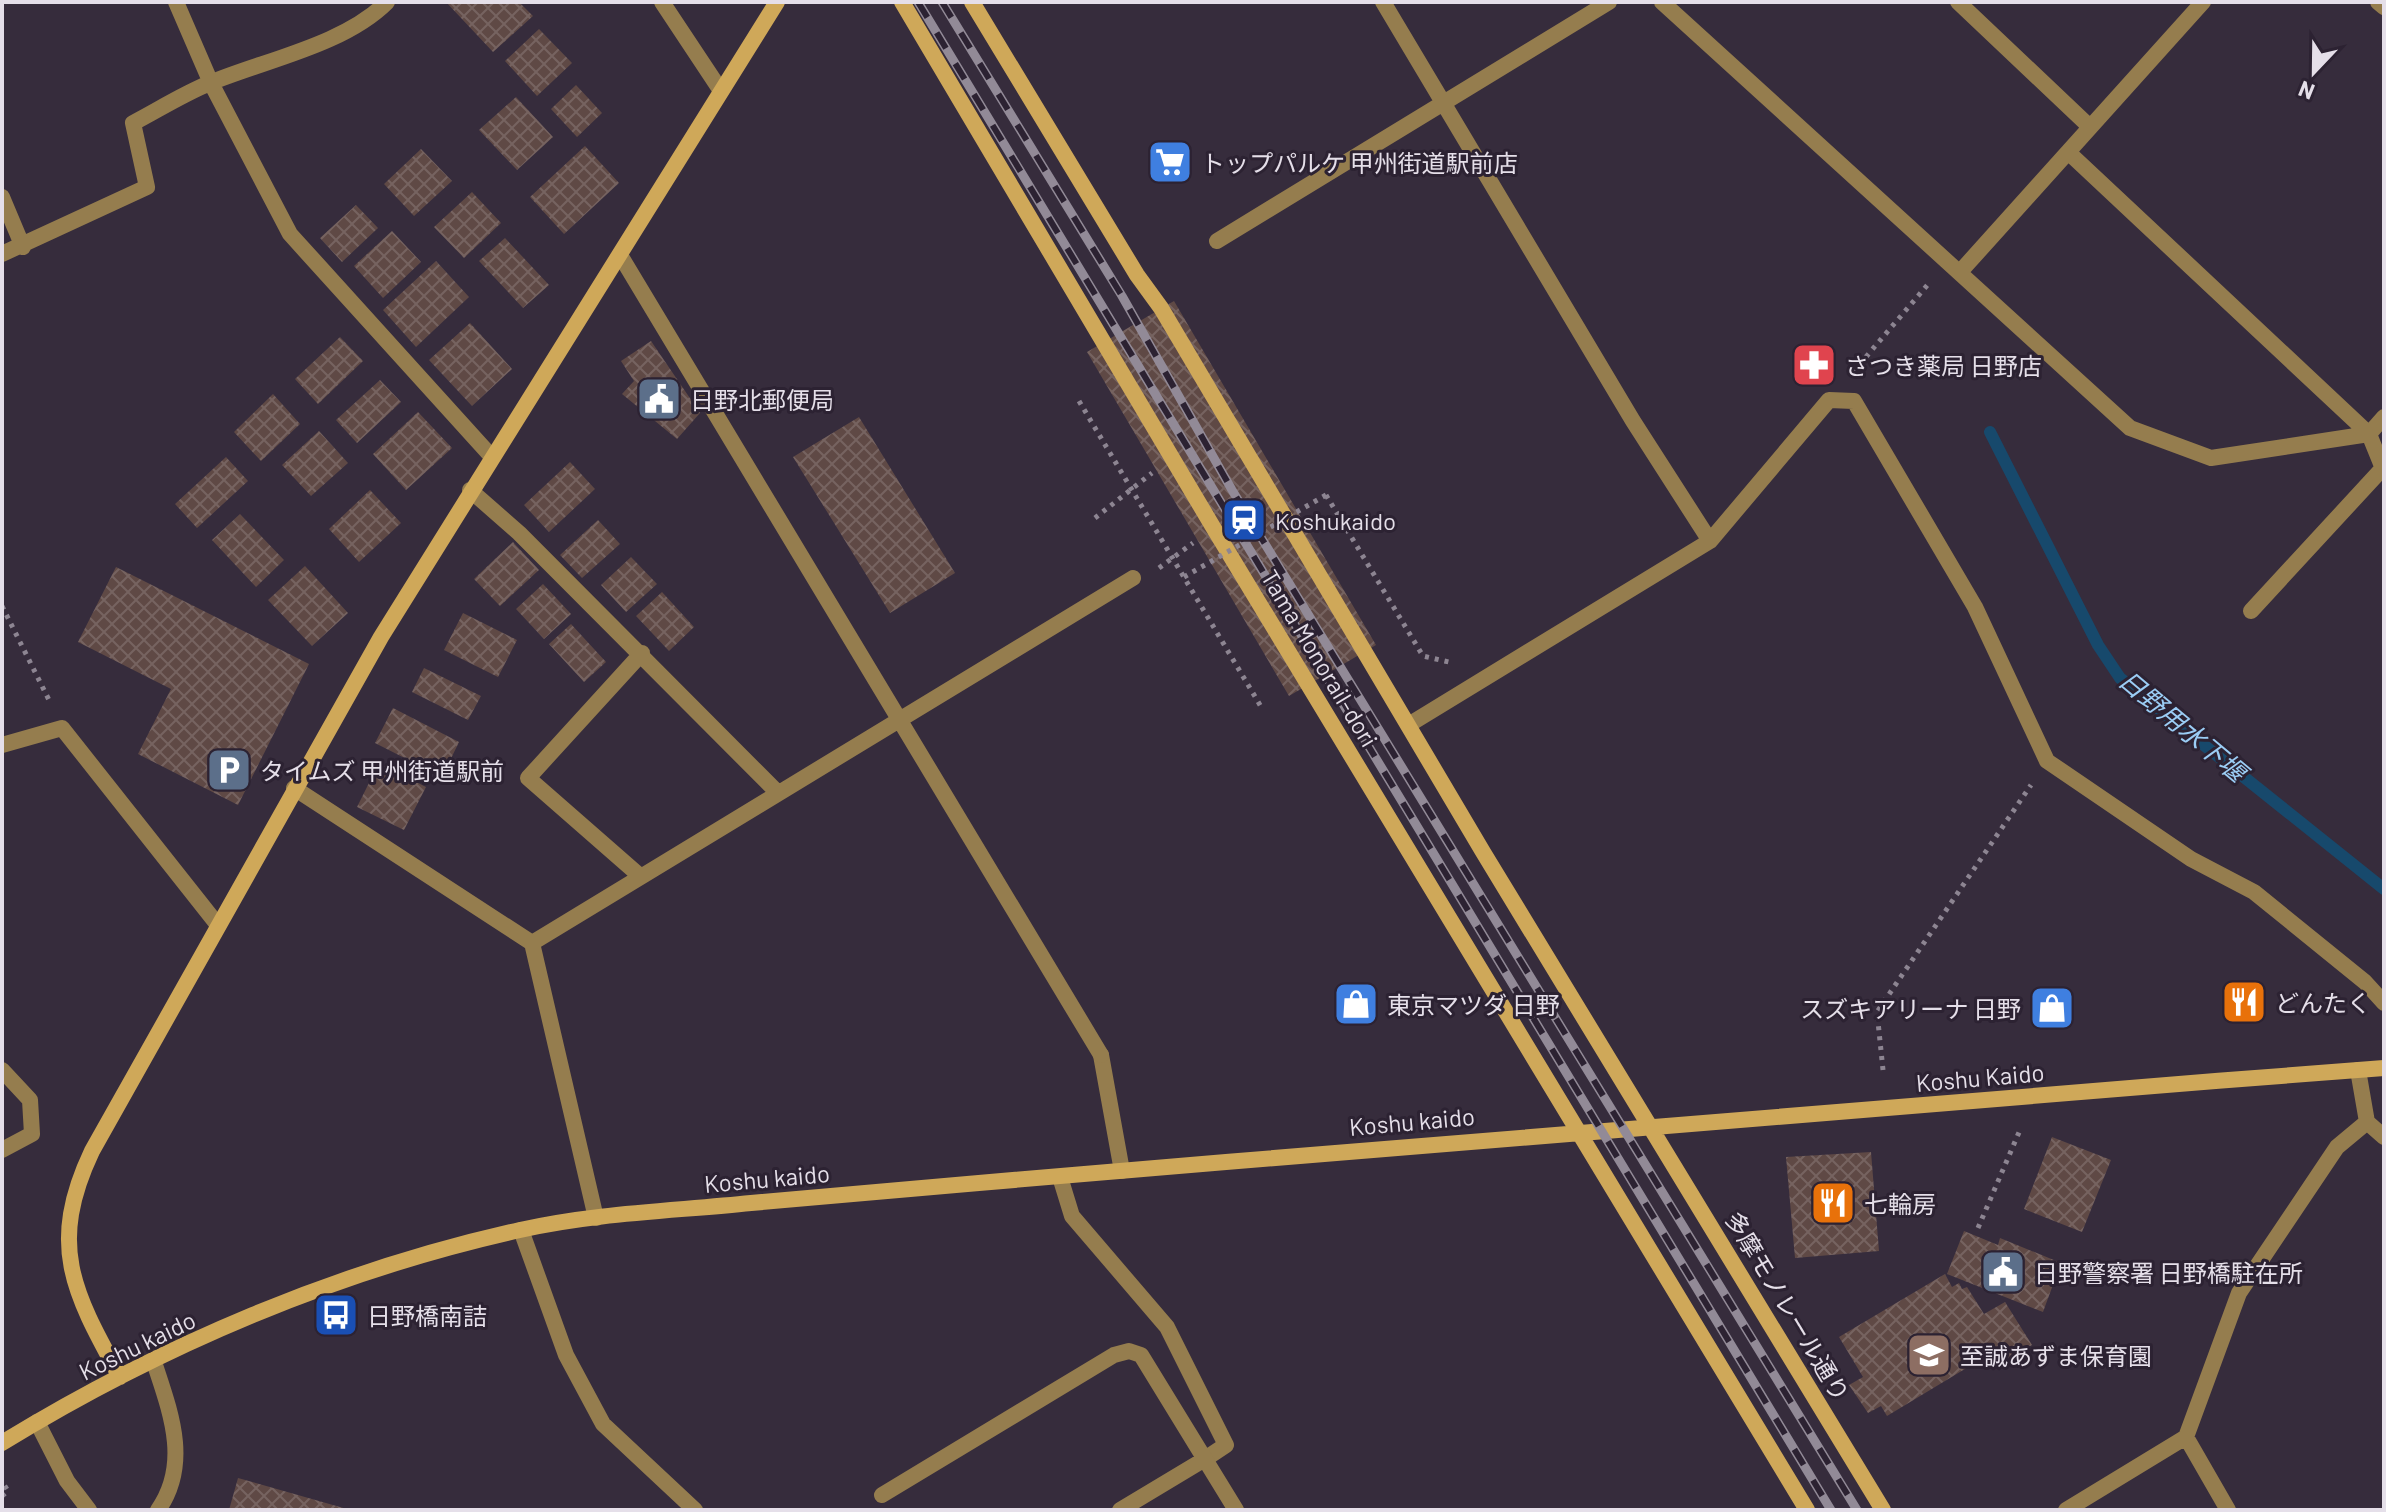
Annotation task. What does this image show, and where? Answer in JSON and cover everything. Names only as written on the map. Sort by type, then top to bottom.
[{"type":"main road","points":[[120,1377],[82,1307],[70,1267],[69,1234],[77,1188],[92,1151],[294,788],[470,490],[777,2]]},
{"type":"main road","name":"Tama Monorail-dori","points":[[902,2],[1171,458],[1579,1131]]},
{"type":"main road","name":"Tama Monorail-dori","points":[[972,2],[1137,275],[1161,308],[1483,852],[1653,1127]]},
{"type":"main road","name":"Koshu Kaido","points":[[1579,1131],[2384,1068]]},
{"type":"main road","name":"多摩モノレール通り","points":[[1653,1127],[1883,1510]]},
{"type":"main road","points":[[1579,1131],[1807,1510]]},
{"type":"main road","name":"Koshu kaido","points":[[2,1443],[120,1377],[326,1288],[521,1230],[596,1218],[1579,1131]]},
{"type":"street","points":[[176,2],[211,83],[290,234],[491,456]]},
{"type":"street","points":[[2,254],[23,247],[147,187],[133,123],[211,83],[240,75],[368,21],[387,2]]},
{"type":"street","points":[[662,2],[721,91]]},
{"type":"street","points":[[1383,2],[1633,421],[1710,541]]},
{"type":"street","points":[[1217,241],[1609,2]]},
{"type":"street","points":[[1662,2],[2130,428],[2211,458],[2369,434],[2384,417]]},
{"type":"street","points":[[1958,2],[2090,127]]},
{"type":"street","points":[[1954,266],[2068,152],[2203,2]]},
{"type":"street","points":[[2378,2],[2384,7]]},
{"type":"street","points":[[2068,152],[2369,434],[2383,470],[2251,611]]},
{"type":"street","points":[[2,197],[23,247]]},
{"type":"street","points":[[620,255],[1101,1055],[1122,1171]]},
{"type":"street","points":[[1410,724],[1710,541],[1829,400],[1854,401],[1975,607],[2047,761],[2191,859],[2254,892],[2365,982],[2384,1003]]},
{"type":"street","points":[[470,490],[519,533],[642,653],[777,792]]},
{"type":"street","points":[[532,943],[1133,578]]},
{"type":"street","points":[[640,876],[528,778],[642,653]]},
{"type":"street","points":[[2,745],[62,728],[217,924]]},
{"type":"street","points":[[294,788],[532,943],[596,1218]]},
{"type":"street","points":[[2,1070],[30,1100],[32,1134],[2,1150]]},
{"type":"street","points":[[2358,1070],[2367,1122],[2384,1137]]},
{"type":"street","points":[[2066,1510],[2186,1437],[2239,1293],[2337,1147],[2367,1122]]},
{"type":"street","points":[[1060,1177],[1072,1216],[1123,1274],[1173,1340],[1226,1445],[1120,1510]]},
{"type":"street","points":[[521,1230],[566,1355],[603,1424],[695,1510]]},
{"type":"street","points":[[882,1495],[1114,1355],[1129,1351],[1141,1355],[1236,1510]]},
{"type":"street","points":[[154,1362],[172,1416],[176,1444],[170,1490],[158,1510]]},
{"type":"street","points":[[37,1422],[84,1508]]},
{"type":"street","points":[[2186,1437],[2228,1510]]},
{"type":"path","points":[[1829,400],[1954,266]]},
{"type":"path","points":[[1079,401],[1263,710]]},
{"type":"path","points":[[1095,518],[1171,458]]},
{"type":"path","points":[[1184,577],[1326,495],[1423,656],[1452,664],[1465,656]]},
{"type":"path","points":[[1133,578],[1158,569],[1213,527]]},
{"type":"path","points":[[2,606],[62,728]]},
{"type":"path","points":[[1883,1070],[1877,1012],[2047,761]]},
{"type":"path","points":[[1978,1228],[2020,1130]]},
{"type":"path","points":[[2,1496],[8,1491],[3,1483]]},
{"type":"building","points":[[446,2],[519,2],[533,16],[493,52]]},
{"type":"building","points":[[539,29],[572,63],[537,96],[505,61]]},
{"type":"building","points":[[576,85],[602,113],[577,137],[551,109]]},
{"type":"building","points":[[516,97],[553,137],[517,170],[479,130]]},
{"type":"building","points":[[585,146],[619,183],[564,234],[530,197]]},
{"type":"building","points":[[421,149],[452,181],[414,216],[384,184]]},
{"type":"building","points":[[472,192],[501,223],[464,258],[434,227]]},
{"type":"building","points":[[356,205],[378,228],[342,262],[320,238]]},
{"type":"building","points":[[392,231],[421,262],[383,298],[354,266]]},
{"type":"building","points":[[505,238],[549,285],[523,308],[479,261]]},
{"type":"building","points":[[436,261],[469,297],[416,347],[383,310]]},
{"type":"building","points":[[1174,301],[1376,645],[1289,696],[1087,352]]},
{"type":"building","points":[[470,323],[512,369],[472,406],[429,360]]},
{"type":"building","points":[[340,337],[363,361],[318,404],[295,379]]},
{"type":"building","points":[[651,341],[700,413],[677,439],[622,394],[634,381],[621,361]]},
{"type":"building","points":[[380,380],[401,402],[357,443],[336,420]]},
{"type":"building","points":[[273,394],[300,424],[261,461],[234,432]]},
{"type":"building","points":[[418,412],[452,448],[406,490],[373,454]]},
{"type":"building","points":[[859,417],[955,573],[890,613],[793,457]]},
{"type":"building","points":[[319,431],[348,463],[311,496],[282,465]]},
{"type":"building","points":[[226,457],[248,481],[197,528],[175,504]]},
{"type":"building","points":[[570,462],[595,489],[549,532],[524,505]]},
{"type":"building","points":[[370,490],[401,523],[359,562],[329,529]]},
{"type":"building","points":[[240,514],[284,560],[256,587],[212,540]]},
{"type":"building","points":[[598,520],[620,544],[582,578],[560,555]]},
{"type":"building","points":[[513,542],[539,570],[500,606],[474,579]]},
{"type":"building","points":[[631,557],[657,584],[626,612],[601,585]]},
{"type":"building","points":[[305,566],[348,613],[312,646],[268,600]]},
{"type":"building","points":[[116,567],[309,664],[238,805],[138,754],[171,689],[78,642]]},
{"type":"building","points":[[543,584],[571,614],[544,639],[516,609]]},
{"type":"building","points":[[662,592],[694,627],[669,651],[636,616]]},
{"type":"building","points":[[463,613],[517,640],[498,677],[444,650]]},
{"type":"building","points":[[571,624],[606,662],[584,682],[549,644]]},
{"type":"building","points":[[424,668],[481,696],[468,720],[412,692]]},
{"type":"building","points":[[393,708],[459,742],[442,777],[375,743]]},
{"type":"building","points":[[379,763],[426,787],[404,830],[357,807]]},
{"type":"building","points":[[2052,1137],[2111,1160],[2082,1232],[2024,1209]]},
{"type":"building","points":[[1871,1152],[1879,1251],[1795,1258],[1786,1157]]},
{"type":"building","points":[[1964,1231],[1998,1245],[2000,1238],[2061,1263],[2043,1312],[1947,1274]]},
{"type":"building","points":[[1945,1274],[1952,1287],[1959,1283],[1962,1289],[1967,1287],[1984,1314],[2005,1302],[2032,1345],[1999,1363],[1993,1352],[1887,1416],[1881,1406],[1868,1413],[1849,1385],[1863,1377],[1839,1337]]},
{"type":"building","points":[[238,1478],[347,1509],[347,1510],[229,1510]]},
{"type":"waterway","name":"日野用水下堰","points":[[1990,432],[2098,645],[2120,678],[2384,889]]},
{"type":"railway","points":[[918,2],[1831,1510]]},
{"type":"railway","points":[[942,2],[1122,296],[1232,490],[1857,1510]]},
{"type":"place","name":"トップパルケ 甲州街道駅前店","points":[[1170,162]]},
{"type":"place","name":"さつき薬局 日野店","points":[[1814,365]]},
{"type":"place","name":"日野北郵便局","points":[[659,399]]},
{"type":"place","name":"Koshukaido","points":[[1244,520]]},
{"type":"place","name":"タイムズ 甲州街道駅前","points":[[229,770]]},
{"type":"place","name":"どんたく","points":[[2244,1002]]},
{"type":"place","name":"東京マツダ 日野","points":[[1356,1004]]},
{"type":"place","name":"スズキアリーナ 日野","points":[[2052,1008]]},
{"type":"place","name":"七輪房","points":[[1833,1203]]},
{"type":"place","name":"日野警察署 日野橋駐在所","points":[[2003,1272]]},
{"type":"place","name":"日野橋南詰","points":[[336,1315]]},
{"type":"place","name":"至誠あずま保育園","points":[[1929,1355]]}]
